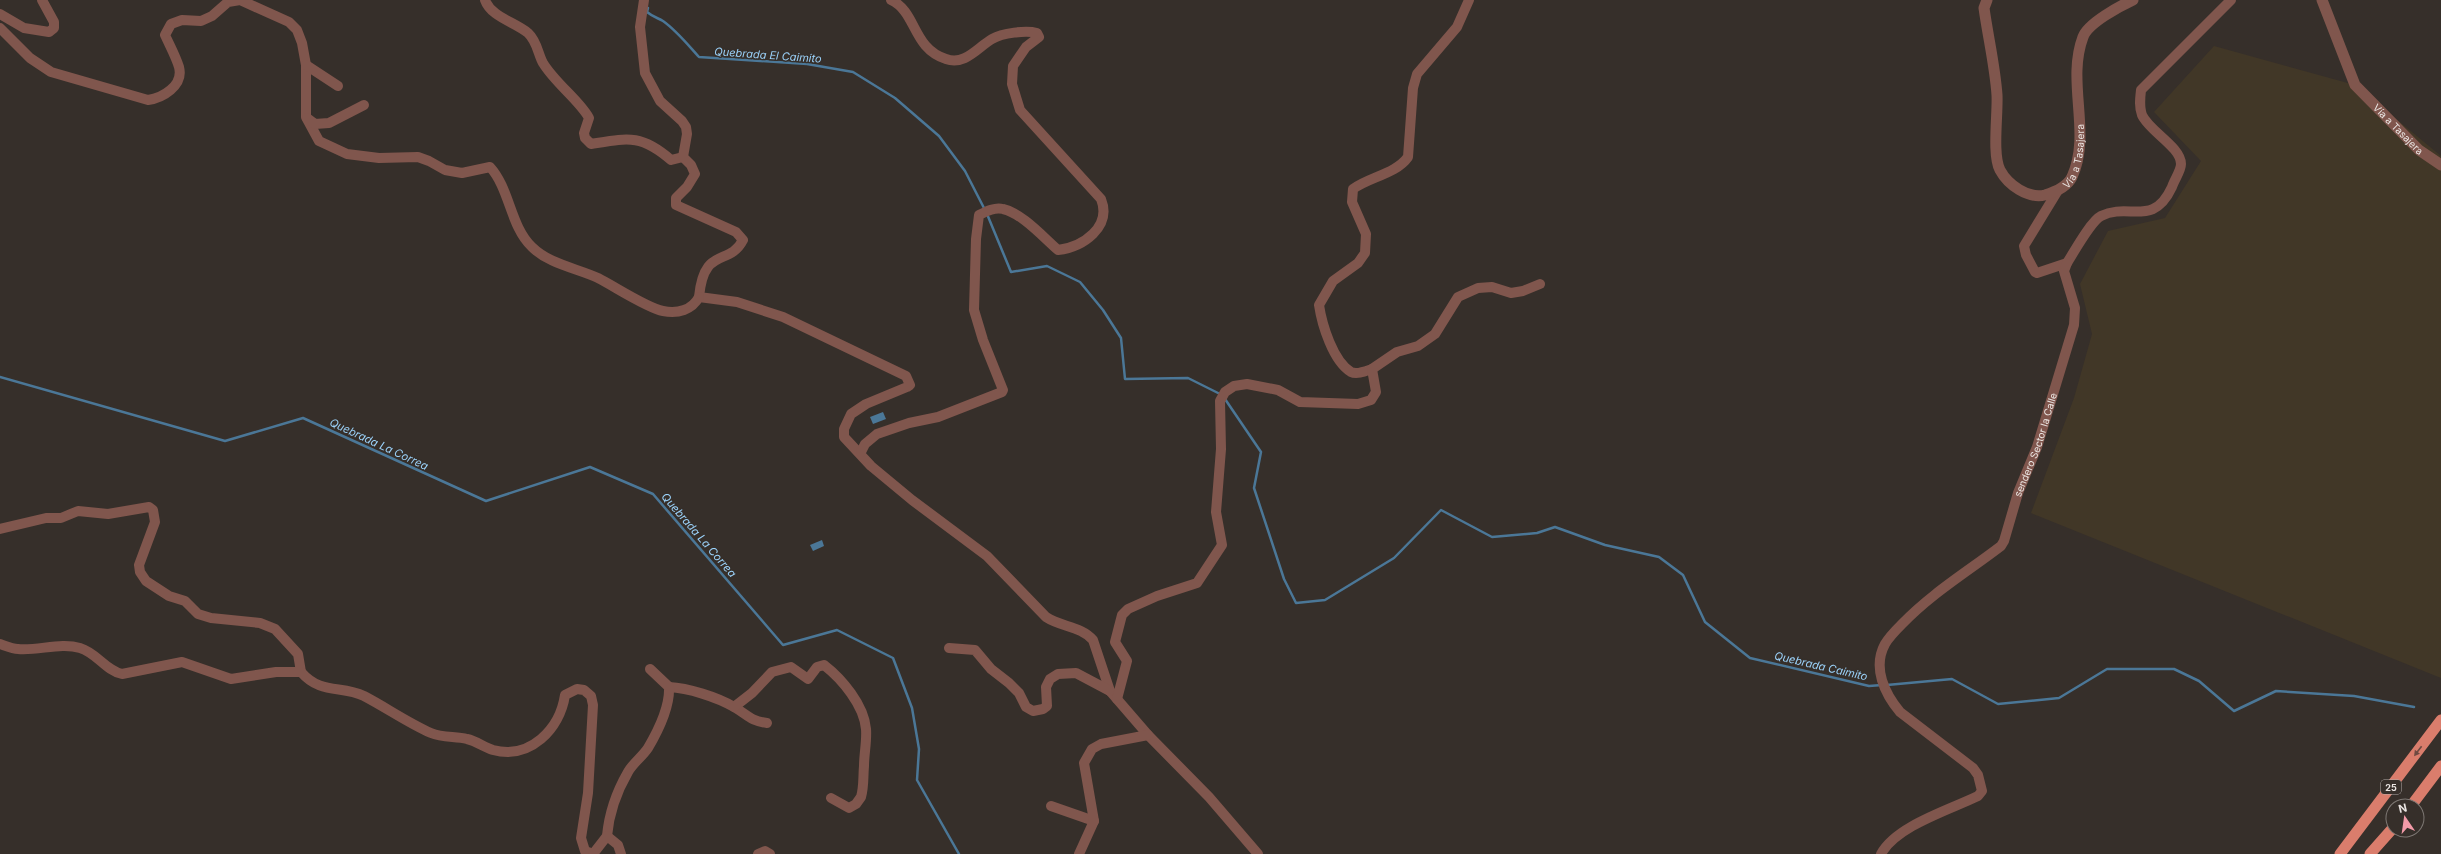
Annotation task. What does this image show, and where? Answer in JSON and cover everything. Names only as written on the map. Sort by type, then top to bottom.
[{"type":"highway","name":"25","points":[[2340,854],[2441,720]]},
{"type":"highway","points":[[2417,798],[2441,766]]},
{"type":"highway","points":[[2370,854],[2385,837]]},
{"type":"street","points":[[0,14],[24,28],[49,32],[54,28],[54,22],[42,0]]},
{"type":"street","points":[[0,28],[30,58],[51,72],[148,100],[160,98],[170,92],[179,76],[180,69],[165,35],[172,24],[182,20],[201,21],[212,16],[228,2],[240,0],[289,22],[297,30],[302,43],[306,65],[306,117],[319,141],[347,154],[379,158],[418,157],[445,170],[462,173],[490,167],[494,171],[522,236],[544,257],[597,278],[661,311],[675,312],[689,309],[695,305],[699,297],[704,271],[713,260],[740,245],[743,240],[736,232],[676,205],[676,198],[688,187],[695,174],[692,165],[683,156]]},
{"type":"street","points":[[485,0],[492,11],[529,34],[546,68],[562,89],[585,111],[588,118],[584,133],[588,142],[591,144],[629,138],[647,142],[671,160],[683,156]]},
{"type":"street","points":[[644,0],[640,27],[645,73],[660,101],[682,121],[686,127],[687,134],[683,156]]},
{"type":"street","points":[[861,452],[865,444],[877,434],[909,423],[938,417],[1002,392],[1003,390],[983,340],[974,310],[976,239],[980,214],[992,209],[1004,209],[1023,220],[1058,250],[1073,248],[1093,235],[1104,216],[1105,208],[1101,199],[1020,110],[1012,84],[1013,66],[1026,47],[1039,37],[1037,33],[1002,35],[993,38],[969,57],[946,59],[924,46],[900,4],[891,0]]},
{"type":"street","points":[[1469,0],[1457,27],[1417,74],[1413,88],[1408,157],[1397,167],[1363,182],[1353,189],[1352,202],[1366,234],[1365,253],[1358,264],[1333,281],[1319,305],[1322,326],[1341,363],[1352,372],[1362,373],[1372,369],[1398,352],[1418,346],[1435,334],[1458,297],[1478,288],[1492,287],[1510,293],[1523,291],[1540,284]]},
{"type":"street","name":"Vía a Tasajera","points":[[1987,0],[1984,8],[1997,95],[1996,143],[2000,170],[2015,188],[2038,196],[2057,192],[2072,179],[2080,150],[2077,56],[2084,35],[2110,11],[2133,0]]},
{"type":"street","points":[[2057,192],[2024,246],[2024,250],[2034,272],[2037,273],[2067,263],[2100,217],[2115,212],[2143,212],[2157,207],[2170,190],[2181,166],[2180,156],[2142,116],[2139,106],[2141,90],[2231,0]]},
{"type":"street","name":"Vía a Tasajera","points":[[2322,0],[2355,85],[2419,150],[2441,165]]},
{"type":"street","points":[[306,65],[338,86]]},
{"type":"street","points":[[306,117],[315,124],[328,123],[364,105]]},
{"type":"street","name":"sendero Sector la Calle","points":[[1881,854],[1894,839],[1907,829],[1978,796],[1982,791],[1978,775],[1973,768],[1900,712],[1891,701],[1881,680],[1881,654],[1890,636],[1919,606],[1995,551],[2004,541],[2018,493],[2042,432],[2074,325],[2075,308],[2064,271],[2067,263]]},
{"type":"street","points":[[699,297],[737,302],[783,317],[906,376],[910,385],[866,404],[851,414],[844,429],[844,437],[861,452],[871,466],[912,500],[988,556],[1046,617],[1054,622],[1088,634],[1093,640],[1110,691]]},
{"type":"street","points":[[1117,699],[1127,667],[1127,661],[1116,642],[1122,615],[1136,604],[1197,583],[1222,545],[1216,512],[1221,449],[1220,400],[1225,392],[1234,386],[1259,385],[1278,390],[1300,402],[1358,404],[1371,400],[1376,392],[1372,369]]},
{"type":"street","points":[[0,529],[46,518],[61,518],[78,511],[108,514],[149,507],[153,510],[155,522],[139,565],[140,572],[146,581],[169,596],[186,601],[198,614],[211,618],[260,623],[275,629],[298,654],[301,672],[309,681],[322,687],[362,695],[432,733],[456,739],[468,739],[494,750],[526,749],[553,728],[560,714],[565,694],[569,691],[577,689],[588,691],[591,696],[594,712],[588,793],[581,838],[585,851],[593,854],[607,836],[612,808],[629,770],[648,747],[658,727],[668,700],[669,687]]},
{"type":"street","points":[[0,644],[18,649],[68,646],[80,648],[91,653],[114,672],[122,674],[182,662],[232,679],[276,672],[301,672]]},
{"type":"street","points":[[949,648],[975,650],[1019,693],[1026,707],[1033,711],[1043,709],[1047,706],[1046,687],[1050,679],[1058,674],[1076,673],[1110,691],[1148,735],[1209,797],[1258,854]]},
{"type":"street","points":[[734,707],[752,693],[772,672],[791,667],[808,679],[820,665],[824,665],[831,670],[842,681],[857,705],[864,719],[866,737],[861,797],[856,804],[849,808],[831,798]]},
{"type":"street","points":[[650,669],[669,687],[689,689],[734,707],[749,719],[767,723]]},
{"type":"street","points":[[1079,854],[1094,821],[1084,763],[1088,755],[1100,744],[1148,735]]},
{"type":"street","points":[[1051,806],[1094,821]]},
{"type":"street","points":[[607,836],[618,845],[621,854]]},
{"type":"street","points":[[758,854],[765,851],[770,854]]},
{"type":"shaded area","points":[[2214,46],[2355,85],[2441,156],[2441,678],[2031,513],[2074,398],[2092,334],[2080,284],[2108,231],[2165,218],[2201,161],[2154,112]]},
{"type":"water","points":[[883,412],[886,419],[873,424],[870,417]]},
{"type":"water","points":[[822,540],[824,546],[813,551],[810,545]]},
{"type":"waterway","name":"Quebrada El Caimito","points":[[648,8],[647,12],[668,25],[699,57],[807,64],[853,72],[895,98],[939,136],[965,171],[985,210]]},
{"type":"waterway","name":"Quebrada El Caimito","points":[[987,214],[1011,272],[1047,266],[1080,282],[1103,310],[1121,338],[1125,379],[1188,378],[1220,394]]},
{"type":"waterway","name":"Quebrada La Correa","points":[[0,377],[225,441],[303,418],[486,501],[590,467],[653,494],[783,645],[837,630],[893,658],[912,708],[919,749],[917,780],[959,854]]},
{"type":"waterway","name":"Quebrada El Caimito","points":[[1225,399],[1261,452],[1254,488],[1284,579],[1296,603],[1325,600],[1394,558],[1441,510],[1492,537],[1537,533],[1555,527],[1605,545],[1659,557],[1683,575],[1705,622],[1750,658],[1869,686],[1882,685]]},
{"type":"waterway","name":"Quebrada Caimito","points":[[1887,685],[1952,679],[1998,704],[2059,698],[2107,669],[2174,669],[2199,681],[2234,711],[2276,691],[2354,696],[2414,707]]}]
